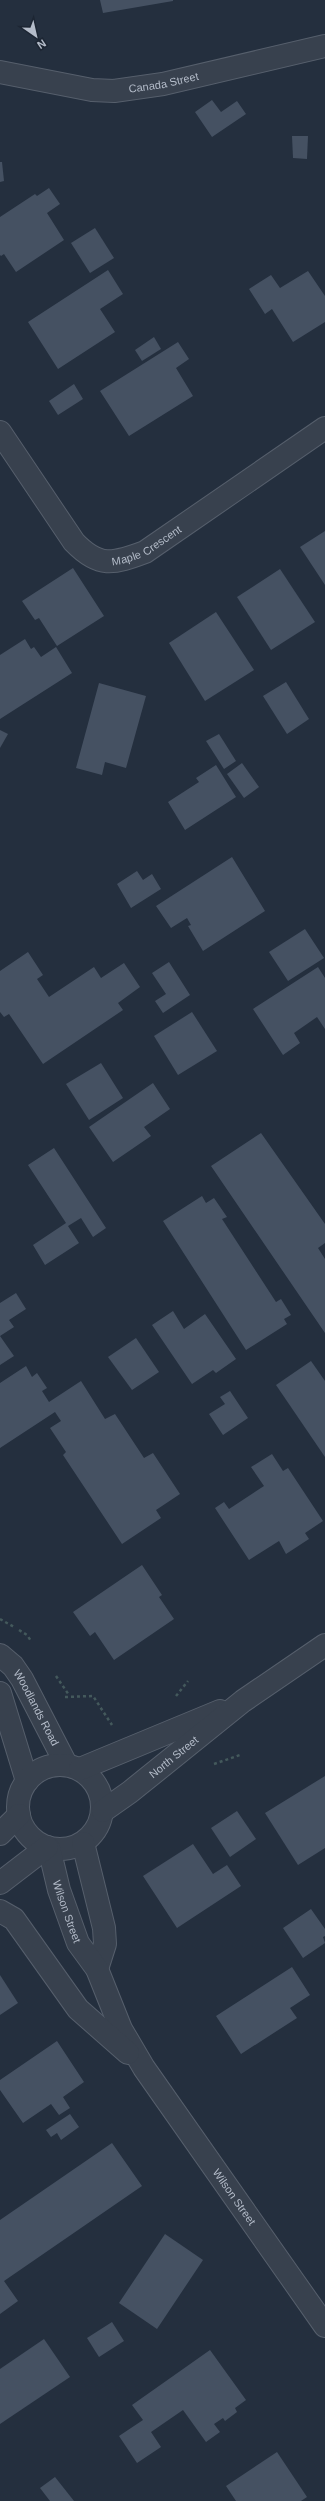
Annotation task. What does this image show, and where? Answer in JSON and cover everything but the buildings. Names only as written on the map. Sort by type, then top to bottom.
[{"type":"street","name":"Canada Street","points":[[0,72],[92,90],[114,91],[163,84],[325,46]]},
{"type":"street","name":"Maple Crescent","points":[[0,432],[74,542],[88,556],[104,562],[123,560],[144,552],[325,428]]},
{"type":"street","name":"North Street","points":[[102,1810],[130,1792],[243,1701],[325,1645]]},
{"type":"street","name":"Woodlands Road","points":[[0,1655],[13,1666],[22,1679],[73,1767]]},
{"type":"street","points":[[0,1693],[27,1781]]},
{"type":"street","name":"North Street","points":[[73,1767],[243,1701]]},
{"type":"street","points":[[51,1765],[73,1767],[98,1786],[102,1798],[102,1810],[99,1823],[92,1835],[83,1843],[61,1849],[48,1847],[28,1834],[18,1815],[18,1803],[27,1781],[38,1770],[51,1765]]},
{"type":"street","points":[[0,1834],[18,1815]]},
{"type":"street","points":[[83,1843],[104,1928],[105,1944],[97,1968]]},
{"type":"street","points":[[0,1883],[48,1847]]},
{"type":"street","name":"Wilson Street","points":[[48,1847],[59,1890],[78,1943],[97,1968],[121,2029],[144,2068],[325,2326]]},
{"type":"street","name":"Wilson Street","points":[[0,1911],[14,1920],[78,2009],[144,2068]]},
{"type":"path","points":[[173,1700],[188,1681]]},
{"type":"path","points":[[63,1698],[69,1695],[93,1696],[116,1731]]},
{"type":"path","points":[[210,1765],[240,1755]]}]
